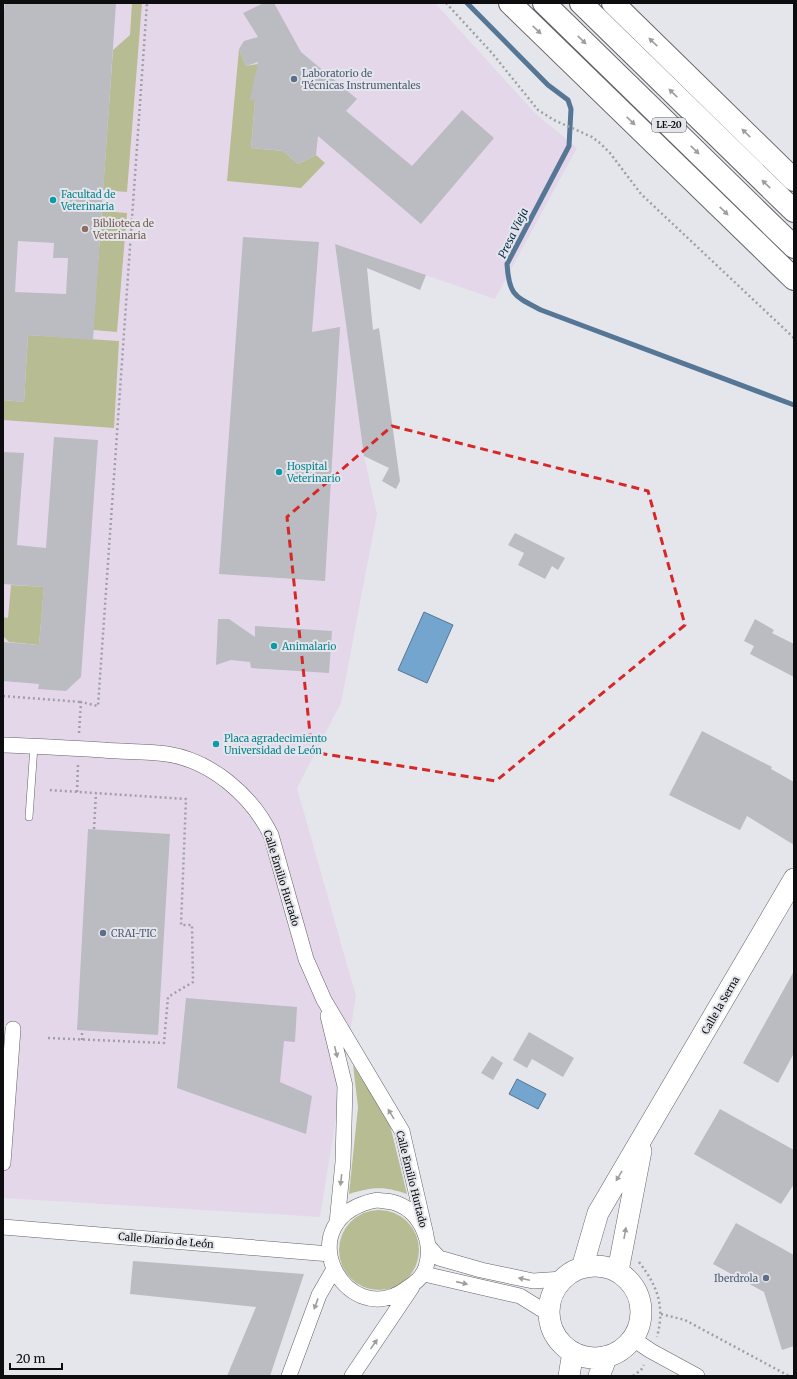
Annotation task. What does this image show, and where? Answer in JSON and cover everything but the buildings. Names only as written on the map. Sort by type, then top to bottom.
[{"type":"highway","points":[[510,3],[794,278]]},
{"type":"highway","name":"LE-20","points":[[544,3],[794,247]]},
{"type":"highway","name":"LE-20","points":[[581,3],[794,211]]},
{"type":"highway","points":[[614,3],[794,180]]},
{"type":"street","name":"Calle Emilio Hurtado","points":[[3,745],[168,754],[204,766],[230,783],[252,803],[263,818],[271,835],[306,959],[324,1000],[402,1132],[427,1240]]},
{"type":"street","name":"Calle la Serna","points":[[582,1268],[598,1212],[794,879]]},
{"type":"street","name":"Calle Emilio Hurtado","points":[[324,1000],[345,1086],[344,1162],[337,1223]]},
{"type":"street","points":[[3,1163],[13,1029]]},
{"type":"street","name":"Calle la Serna","points":[[618,1271],[634,1182],[646,1131]]},
{"type":"street","points":[[549,1314],[520,1296],[419,1279],[401,1293],[386,1298],[370,1298],[355,1292],[342,1282],[334,1269],[330,1254],[331,1238],[337,1223],[348,1211],[362,1203],[377,1200],[393,1202],[408,1209],[419,1220],[427,1240],[439,1258],[481,1270],[533,1281],[563,1279]]},
{"type":"street","name":"Calle Diario de León","points":[[3,1227],[330,1254]]},
{"type":"street","points":[[352,1376],[419,1279],[428,1260],[427,1240]]},
{"type":"street","points":[[597,1266],[618,1271],[630,1281],[638,1294],[642,1309],[640,1325],[633,1339],[621,1350],[607,1356],[596,1358],[574,1352],[564,1346],[556,1336],[551,1326],[549,1314],[550,1301],[555,1289],[563,1279],[582,1268],[597,1266]]},
{"type":"street","points":[[289,1376],[319,1295],[334,1269]]},
{"type":"street","points":[[633,1339],[651,1351],[697,1376]]},
{"type":"street","points":[[569,1376],[574,1352]]},
{"type":"street","points":[[599,1376],[607,1356]]},
{"type":"lane","points":[[29,817],[34,746]]},
{"type":"path","points":[[3,696],[81,702],[98,706],[147,3]]},
{"type":"path","points":[[446,3],[492,53],[538,110],[592,137],[610,153],[641,194],[794,338]]},
{"type":"path","points":[[79,739],[81,702]]},
{"type":"path","points":[[77,792],[78,760]]},
{"type":"path","points":[[48,1038],[164,1044],[168,996],[193,982],[192,925],[181,925],[186,799],[49,790]]},
{"type":"path","points":[[94,829],[96,793]]},
{"type":"path","points":[[82,1030],[82,1040]]},
{"type":"path","points":[[637,1259],[654,1284],[660,1302],[661,1314],[656,1342]]},
{"type":"path","points":[[661,1314],[686,1320],[789,1376]]},
{"type":"path","points":[[633,1376],[641,1370],[646,1361]]},
{"type":"highlighted area","points":[[392,426],[648,491],[685,625],[496,781],[312,752],[287,517]]},
{"type":"shaded area","points":[[3,3],[435,3],[535,113],[577,148],[495,299],[335,244],[364,456],[377,514],[341,703],[297,788],[356,996],[320,1217],[3,1198]]},
{"type":"green space","points":[[132,3],[142,3],[127,192],[103,190],[113,50],[130,35]]},
{"type":"green space","points":[[239,49],[246,66],[258,64],[251,100],[255,100],[251,148],[283,151],[298,164],[316,155],[325,163],[301,188],[227,181]]},
{"type":"green space","points":[[102,211],[127,213],[117,332],[93,330]]},
{"type":"green space","points":[[28,335],[119,341],[114,428],[3,420],[3,400],[24,402]]},
{"type":"green space","points":[[11,585],[44,587],[39,645],[9,642],[3,636],[3,617],[8,618]]},
{"type":"green space","points":[[353,1065],[389,1121],[407,1194],[378,1188],[349,1194],[358,1107]]},
{"type":"green space","points":[[379,1210],[394,1213],[407,1222],[416,1235],[419,1250],[416,1265],[407,1278],[394,1287],[379,1290],[364,1287],[351,1278],[342,1265],[339,1250],[342,1235],[351,1222],[364,1213]]},
{"type":"water","points":[[424,612],[453,625],[427,683],[398,670]]},
{"type":"water","points":[[517,1079],[546,1094],[538,1109],[509,1094]]},
{"type":"waterway","name":"Presa Vieja","points":[[467,3],[548,85],[568,100],[571,109],[569,146],[507,264],[509,282],[515,293],[525,301],[541,310],[794,405]]},
{"type":"place","name":"Laboratorio de Técnicas Instrumentales","points":[[294,79]]},
{"type":"place","name":"Facultad de Veterinaria","points":[[53,200]]},
{"type":"place","name":"Biblioteca de Veterinaria","points":[[85,229]]},
{"type":"place","name":"Hospital Veterinario","points":[[279,472]]},
{"type":"place","name":"Animalario","points":[[274,646]]},
{"type":"place","name":"Placa agradecimiento Universidad de León","points":[[216,744]]},
{"type":"place","name":"CRAI-TIC","points":[[103,933]]},
{"type":"place","name":"Iberdrola","points":[[766,1278]]}]
